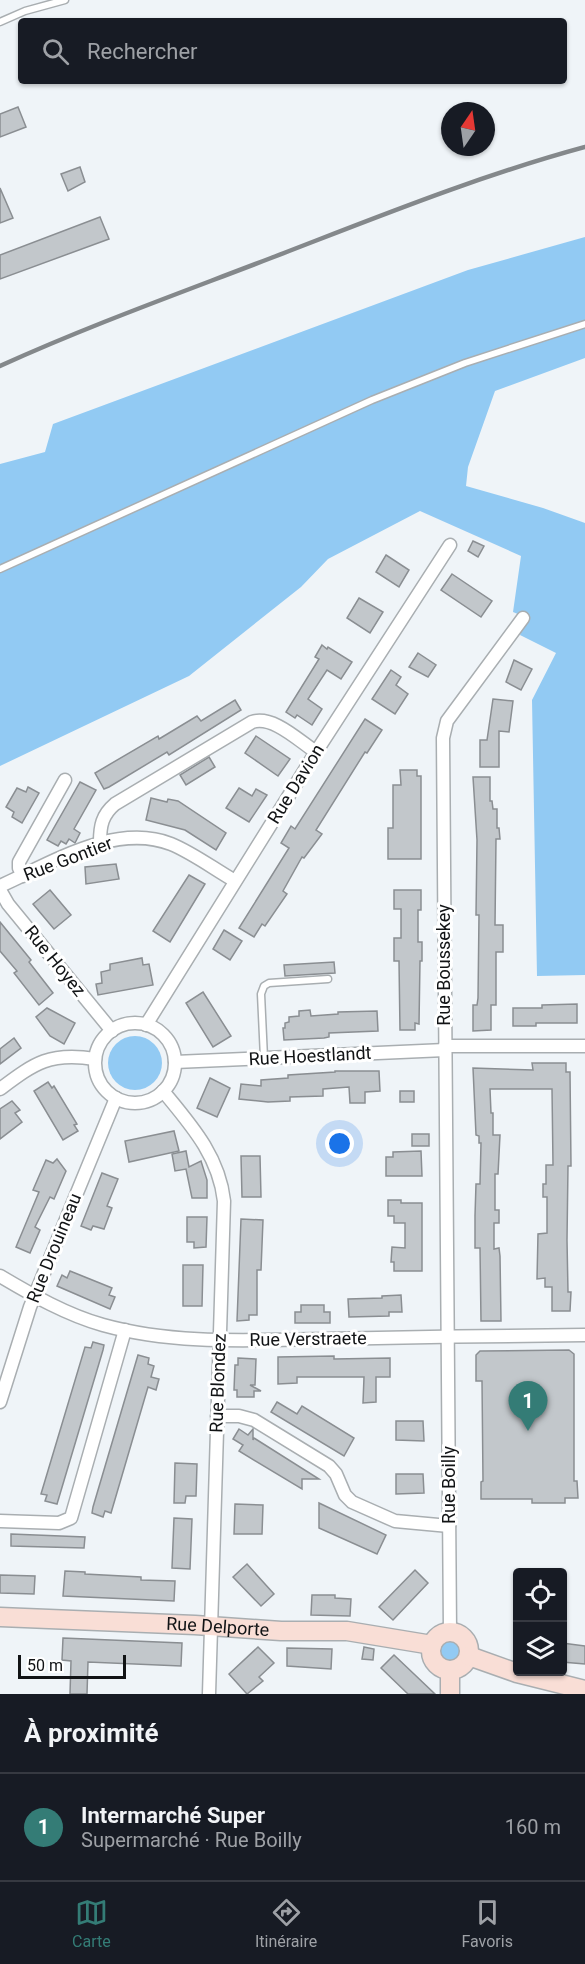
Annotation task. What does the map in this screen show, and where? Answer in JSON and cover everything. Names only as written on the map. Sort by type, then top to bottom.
[{"type":"street","name":"Rue Davion","points":[[146,1025],[316,752],[450,545]]},
{"type":"street","name":"Rue Boussekey","points":[[447,1337],[444,729],[447,721],[523,618]]},
{"type":"street","points":[[100,843],[102,821],[115,804],[252,722],[262,720],[271,722],[316,752]]},
{"type":"street","points":[[23,876],[19,862],[64,780]]},
{"type":"street","name":"Rue Gontier","points":[[0,888],[100,843],[130,838],[161,841],[182,849],[235,881]]},
{"type":"street","name":"Rue Hoyez","points":[[0,888],[8,904],[112,1030]]},
{"type":"street","points":[[128,1024],[146,1025],[156,1029],[172,1048],[175,1062],[172,1078],[163,1091],[154,1098],[141,1102],[126,1102],[106,1091],[99,1082],[95,1071],[95,1059],[101,1042],[112,1030],[128,1024]]},
{"type":"street","name":"Rue Hoestlandt","points":[[175,1062],[445,1048],[585,1046]]},
{"type":"street","points":[[0,1089],[41,1061],[76,1057],[95,1059]]},
{"type":"street","name":"Rue Blondez","points":[[163,1091],[207,1147],[221,1186],[224,1209],[209,1694]]},
{"type":"street","name":"Rue Drouineau","points":[[0,1402],[34,1295],[116,1098]]},
{"type":"street","name":"Rue Verstraete","points":[[0,1276],[85,1319],[126,1330],[158,1335],[219,1340],[585,1335]]},
{"type":"street","points":[[0,1521],[59,1522],[68,1521],[72,1517],[126,1330]]},
{"type":"street","name":"Rue Boilly","points":[[447,1337],[450,1632]]},
{"type":"street","points":[[217,1416],[244,1417],[258,1423],[331,1468],[338,1476],[346,1497],[370,1510],[395,1521],[449,1527]]},
{"type":"street","name":"Rue Delporte","points":[[0,1617],[288,1631],[347,1631],[432,1645]]},
{"type":"street","points":[[450,1632],[458,1634],[465,1640],[469,1647],[469,1656],[462,1666],[450,1670],[439,1667],[431,1653],[432,1645],[439,1636],[450,1632]]},
{"type":"street","points":[[469,1656],[533,1677],[585,1690]]},
{"type":"street","points":[[450,1670],[450,1694]]},
{"type":"lane","points":[[0,22],[25,11],[65,0]]},
{"type":"lane","points":[[0,569],[381,396],[465,363],[585,324]]},
{"type":"lane","points":[[264,1058],[261,994],[264,986],[272,982],[328,979]]},
{"type":"shaded area","points":[[585,237],[585,358],[495,391],[468,467],[466,486],[543,508],[585,523],[585,975],[537,976],[532,700],[556,653],[520,635],[525,617],[513,612],[521,556],[420,511],[328,559],[301,587],[189,676],[0,766],[0,464],[45,452],[53,424],[468,270]]},
{"type":"shaded area","points":[[135,1036],[145,1038],[154,1044],[160,1053],[162,1063],[160,1073],[154,1082],[145,1088],[135,1090],[125,1088],[116,1082],[110,1073],[108,1063],[110,1053],[116,1044],[125,1038]]},
{"type":"shaded area","points":[[450,1641],[457,1644],[460,1651],[457,1658],[450,1661],[443,1658],[440,1651],[443,1644]]},
{"type":"building","points":[[18,107],[26,127],[0,137],[0,114]]},
{"type":"building","points":[[80,167],[85,182],[68,191],[61,174]]},
{"type":"building","points":[[0,188],[13,218],[0,223]]},
{"type":"building","points":[[100,217],[109,239],[0,279],[0,255]]},
{"type":"building","points":[[473,541],[484,546],[478,557],[468,551]]},
{"type":"building","points":[[386,555],[409,570],[399,587],[376,572]]},
{"type":"building","points":[[452,574],[492,601],[481,617],[441,590]]},
{"type":"building","points":[[359,598],[383,612],[370,633],[347,618]]},
{"type":"building","points":[[322,645],[352,662],[341,679],[327,670],[308,699],[322,709],[312,725],[297,715],[295,718],[286,712],[319,659],[315,657]]},
{"type":"building","points":[[418,653],[436,665],[428,677],[409,667]]},
{"type":"building","points":[[514,660],[532,669],[521,690],[506,682]]},
{"type":"building","points":[[391,670],[401,677],[396,685],[408,694],[395,714],[372,699]]},
{"type":"building","points":[[493,699],[513,701],[509,732],[499,731],[499,767],[480,767],[480,740],[487,740]]},
{"type":"building","points":[[235,700],[241,710],[169,755],[167,752],[104,789],[95,773],[158,736],[159,739],[197,716],[201,721]]},
{"type":"building","points":[[365,719],[382,730],[367,753],[365,752],[316,830],[322,834],[304,858],[302,857],[283,891],[287,894],[265,926],[262,924],[254,937],[239,928],[289,848],[281,843],[291,826],[295,829]]},
{"type":"building","points":[[256,736],[290,759],[278,776],[245,753]]},
{"type":"building","points":[[209,757],[215,767],[186,785],[180,775]]},
{"type":"building","points":[[400,770],[417,770],[417,776],[421,776],[421,859],[388,859],[388,828],[393,828],[393,785],[401,785]]},
{"type":"building","points":[[473,777],[490,777],[490,801],[492,801],[493,809],[497,809],[497,828],[499,828],[500,839],[496,839],[495,925],[503,925],[503,952],[496,952],[496,1005],[491,1005],[491,1030],[473,1031],[473,1005],[477,1005],[478,998],[479,915],[476,915],[477,840]]},
{"type":"building","points":[[80,782],[96,790],[74,829],[80,833],[75,843],[69,839],[66,844],[61,841],[58,846],[47,840]]},
{"type":"building","points":[[28,787],[39,793],[22,823],[12,817],[14,812],[6,807],[17,788],[26,792]]},
{"type":"building","points":[[239,788],[252,796],[256,789],[267,795],[249,822],[226,808]]},
{"type":"building","points":[[151,798],[167,802],[168,799],[178,801],[226,833],[216,850],[185,830],[146,820]]},
{"type":"building","points":[[116,864],[119,879],[86,884],[85,867]]},
{"type":"building","points":[[189,875],[205,884],[170,942],[153,931]]},
{"type":"building","points":[[50,890],[71,915],[54,929],[33,904]]},
{"type":"building","points":[[394,890],[421,890],[421,910],[418,910],[418,942],[422,942],[422,961],[420,961],[419,1024],[415,1023],[415,1030],[400,1030],[399,961],[394,961],[394,938],[401,938],[401,909],[394,909]]},
{"type":"building","points":[[0,922],[31,960],[29,962],[53,993],[39,1005],[14,973],[17,971],[0,951]]},
{"type":"building","points":[[224,930],[242,941],[230,960],[213,949]]},
{"type":"building","points":[[142,958],[143,965],[149,964],[153,985],[98,995],[96,984],[102,983],[101,972],[110,970],[110,964]]},
{"type":"building","points":[[334,962],[335,973],[285,976],[284,965]]},
{"type":"building","points":[[203,992],[231,1036],[213,1047],[186,1003]]},
{"type":"building","points":[[577,1004],[577,1023],[536,1023],[536,1026],[513,1026],[513,1008],[542,1008],[542,1005]]},
{"type":"building","points":[[47,1008],[75,1023],[64,1044],[50,1036],[36,1017]]},
{"type":"building","points":[[310,1010],[311,1016],[338,1014],[338,1012],[377,1011],[378,1031],[329,1033],[329,1037],[324,1038],[284,1040],[283,1028],[285,1028],[285,1023],[289,1022],[289,1017],[299,1016],[299,1011]]},
{"type":"building","points":[[14,1038],[21,1048],[0,1064],[0,1049]]},
{"type":"building","points":[[532,1063],[566,1063],[566,1072],[570,1072],[571,1166],[568,1166],[567,1240],[568,1292],[571,1292],[570,1311],[552,1311],[552,1287],[545,1287],[545,1278],[537,1279],[538,1234],[547,1233],[547,1197],[543,1197],[543,1184],[546,1184],[546,1165],[553,1165],[552,1089],[490,1089],[493,1135],[500,1135],[498,1174],[495,1174],[495,1210],[499,1210],[499,1223],[494,1223],[494,1249],[499,1248],[500,1256],[501,1321],[481,1321],[480,1248],[475,1248],[475,1216],[476,1184],[480,1184],[481,1143],[479,1143],[479,1136],[476,1135],[473,1068],[533,1070]]},
{"type":"building","points":[[335,1071],[379,1071],[380,1091],[365,1092],[365,1103],[350,1103],[349,1087],[323,1089],[323,1096],[290,1097],[290,1101],[268,1102],[239,1099],[241,1084],[261,1086],[261,1080]]},
{"type":"building","points":[[210,1078],[230,1088],[217,1117],[197,1108]]},
{"type":"building","points":[[48,1082],[52,1088],[54,1086],[77,1124],[74,1125],[78,1131],[63,1140],[34,1091]]},
{"type":"building","points":[[400,1091],[414,1091],[414,1102],[400,1102]]},
{"type":"building","points":[[12,1101],[20,1110],[15,1113],[22,1122],[0,1139],[0,1109]]},
{"type":"building","points":[[174,1131],[179,1151],[129,1162],[125,1141]]},
{"type":"building","points":[[412,1134],[429,1134],[429,1146],[412,1146]]},
{"type":"building","points":[[186,1151],[189,1167],[201,1161],[207,1180],[207,1198],[192,1198],[186,1169],[175,1171],[172,1154]]},
{"type":"building","points":[[421,1151],[422,1176],[386,1176],[386,1157],[393,1157],[393,1152]]},
{"type":"building","points":[[241,1156],[260,1156],[261,1197],[242,1197]]},
{"type":"building","points":[[57,1159],[66,1171],[54,1199],[50,1197],[35,1227],[40,1230],[30,1253],[16,1247],[39,1192],[33,1190],[46,1160],[53,1163]]},
{"type":"building","points":[[102,1173],[118,1179],[107,1206],[112,1208],[104,1229],[93,1226],[91,1230],[81,1226]]},
{"type":"building","points":[[388,1200],[401,1200],[401,1203],[422,1203],[422,1271],[394,1271],[394,1262],[391,1262],[392,1247],[405,1248],[405,1223],[394,1223],[394,1216],[388,1216]]},
{"type":"building","points":[[187,1217],[207,1217],[206,1247],[194,1248],[194,1242],[187,1242]]},
{"type":"building","points":[[241,1219],[263,1220],[261,1270],[257,1270],[257,1315],[249,1315],[249,1320],[237,1321]]},
{"type":"building","points":[[183,1265],[203,1265],[202,1306],[183,1306]]},
{"type":"building","points":[[70,1271],[112,1288],[109,1295],[115,1297],[110,1309],[57,1286],[62,1275],[67,1278]]},
{"type":"building","points":[[401,1295],[402,1312],[389,1312],[389,1316],[349,1317],[348,1299]]},
{"type":"building","points":[[301,1305],[324,1305],[324,1312],[330,1312],[330,1323],[295,1323],[295,1312],[301,1312]]},
{"type":"building","points":[[93,1342],[104,1345],[103,1350],[57,1504],[45,1501],[47,1495],[41,1494],[85,1347],[91,1348]]},
{"type":"building","points":[[569,1350],[574,1354],[574,1481],[577,1481],[578,1498],[565,1498],[565,1503],[532,1503],[532,1499],[481,1499],[481,1482],[483,1481],[482,1381],[476,1381],[476,1355],[480,1351]]},
{"type":"building","points":[[138,1355],[149,1358],[148,1364],[154,1366],[151,1377],[159,1379],[156,1390],[148,1387],[111,1513],[105,1511],[103,1517],[92,1513],[93,1507]]},
{"type":"building","points":[[334,1356],[334,1359],[390,1358],[390,1377],[376,1377],[376,1402],[363,1403],[364,1377],[297,1377],[297,1383],[278,1384],[278,1357]]},
{"type":"building","points":[[238,1358],[256,1359],[255,1385],[250,1385],[261,1391],[254,1391],[254,1397],[237,1397],[237,1390],[234,1390],[235,1365],[238,1365]]},
{"type":"building","points":[[277,1402],[297,1414],[302,1406],[354,1438],[344,1456],[271,1412]]},
{"type":"building","points":[[396,1421],[423,1421],[424,1441],[396,1440]]},
{"type":"building","points":[[239,1429],[248,1435],[253,1429],[253,1440],[254,1438],[319,1479],[302,1479],[302,1489],[239,1451],[243,1445],[233,1439]]},
{"type":"building","points":[[175,1463],[197,1464],[196,1496],[186,1496],[185,1503],[174,1503]]},
{"type":"building","points":[[396,1474],[423,1474],[424,1493],[396,1494]]},
{"type":"building","points":[[319,1503],[386,1535],[377,1554],[319,1528]]},
{"type":"building","points":[[235,1504],[263,1505],[262,1534],[234,1534]]},
{"type":"building","points":[[174,1518],[192,1519],[190,1569],[172,1568]]},
{"type":"building","points":[[11,1534],[85,1537],[84,1548],[11,1546]]},
{"type":"building","points":[[247,1564],[274,1594],[261,1606],[233,1577]]},
{"type":"building","points":[[415,1570],[428,1583],[393,1620],[379,1607]]},
{"type":"building","points":[[65,1571],[141,1577],[141,1580],[175,1581],[174,1601],[63,1596]]},
{"type":"building","points":[[0,1575],[35,1576],[34,1594],[0,1593]]},
{"type":"building","points":[[312,1595],[335,1595],[335,1598],[351,1599],[350,1616],[311,1615]]},
{"type":"building","points":[[63,1638],[182,1643],[181,1666],[88,1662],[87,1694],[70,1694],[71,1661],[62,1660]]},
{"type":"building","points":[[567,1644],[585,1646],[585,1664],[567,1662]]},
{"type":"building","points":[[258,1647],[274,1663],[259,1677],[263,1681],[247,1694],[229,1674]]},
{"type":"building","points":[[364,1647],[374,1649],[373,1660],[362,1659]]},
{"type":"building","points":[[287,1648],[332,1649],[331,1669],[287,1666]]},
{"type":"building","points":[[394,1655],[435,1694],[408,1694],[381,1668]]},
{"type":"railway","points":[[0,366],[100,323],[388,213],[466,184],[585,147]]},
{"type":"place","name":"Intermarché Super","points":[[528,1431]]}]
